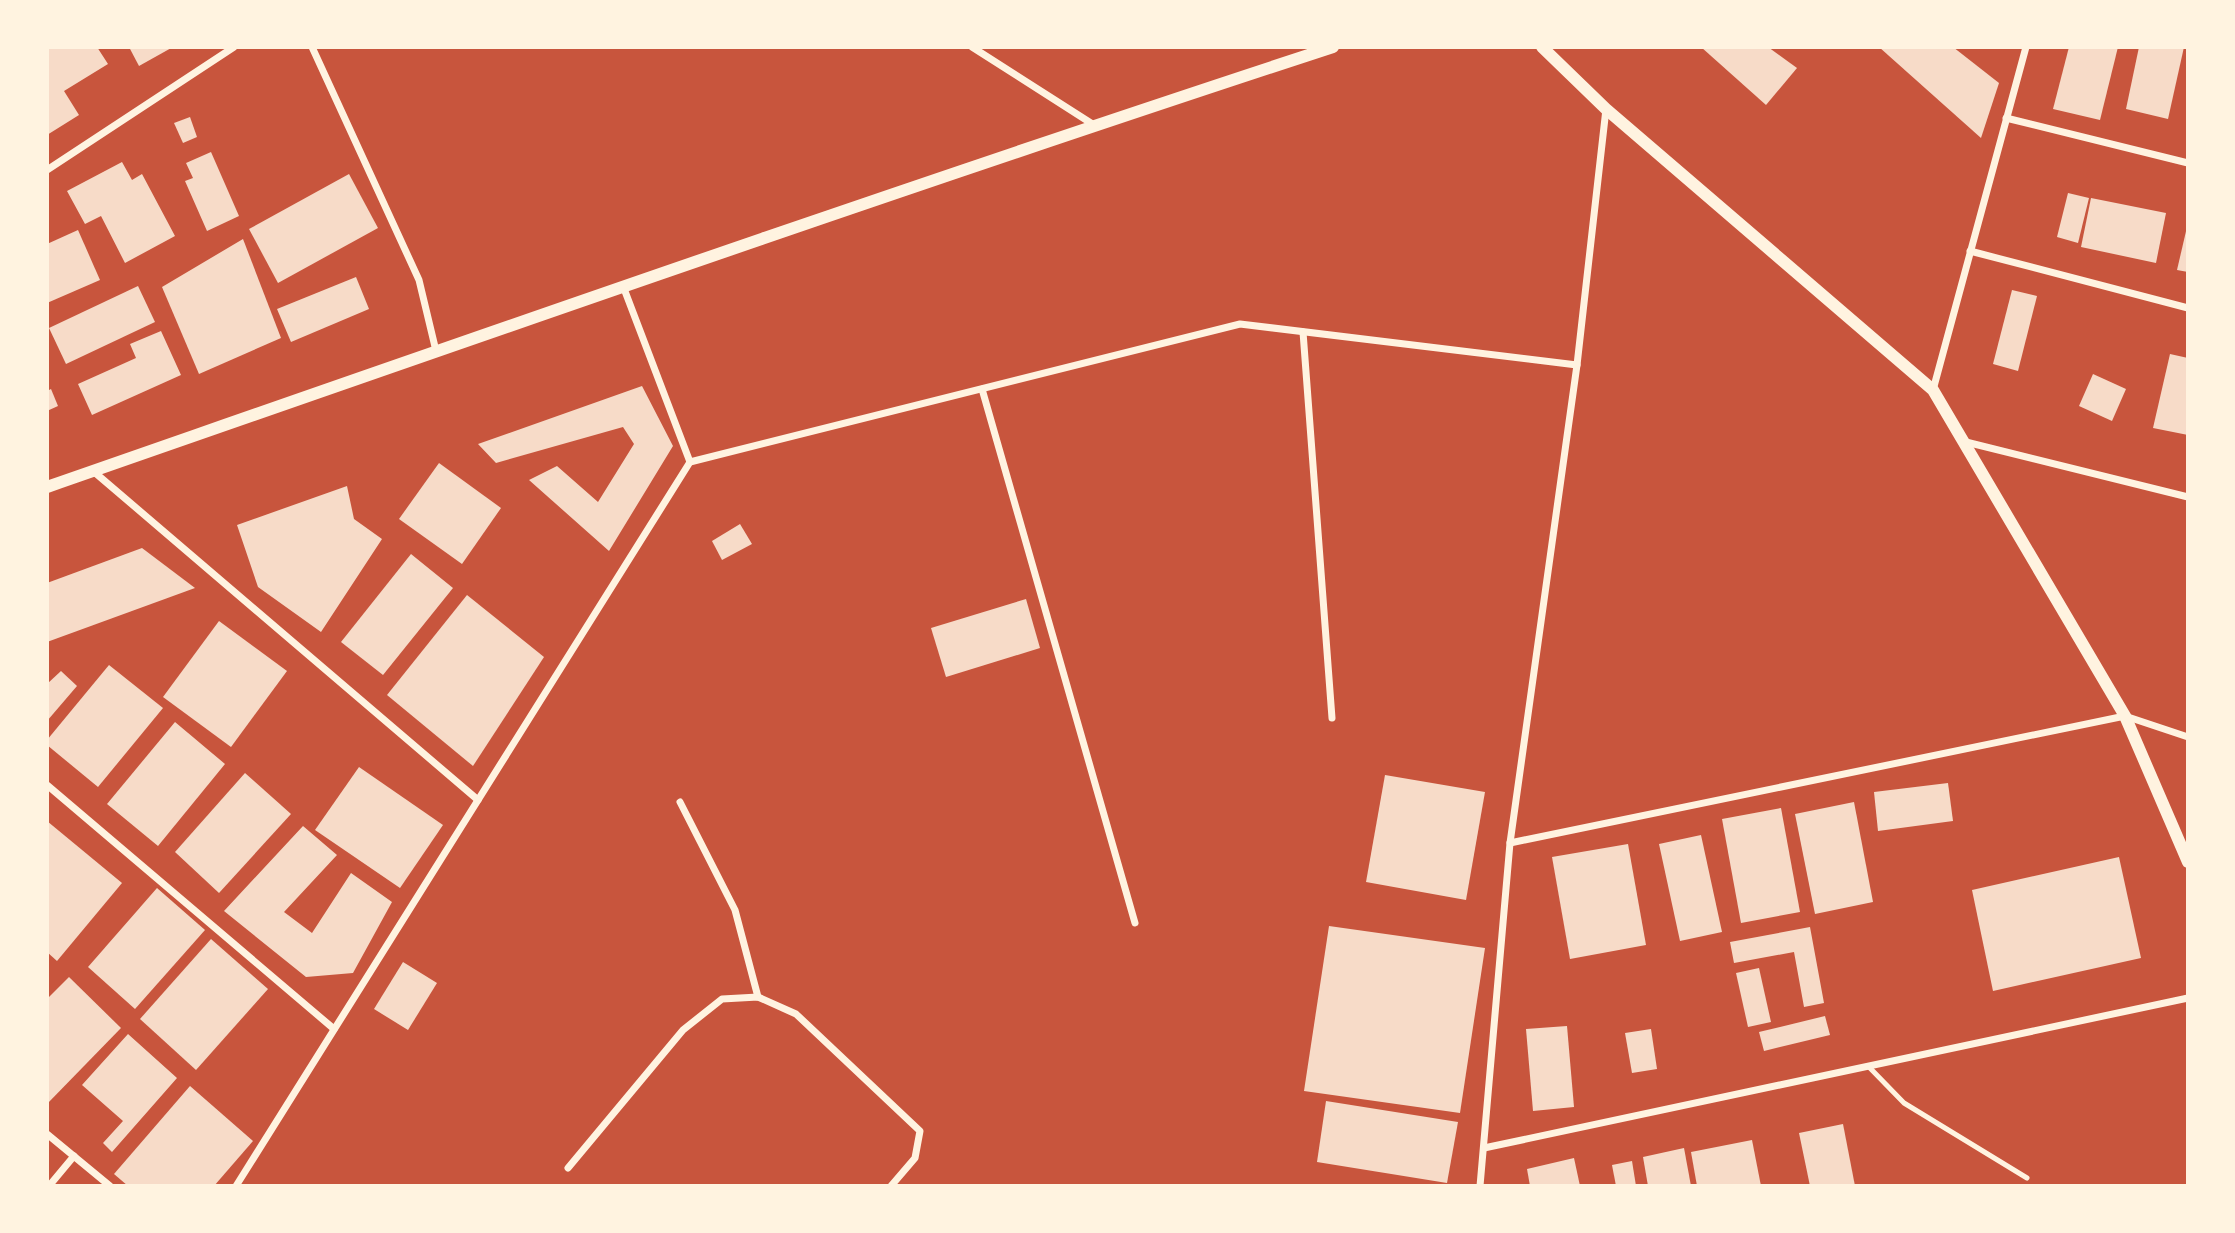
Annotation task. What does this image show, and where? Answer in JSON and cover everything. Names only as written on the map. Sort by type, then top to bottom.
[{"type":"street","points":[[47,170],[234,47]]},
{"type":"street","points":[[312,47],[419,280],[436,351]]},
{"type":"street","points":[[972,47],[1094,125]]},
{"type":"street","points":[[47,487],[623,286],[1094,125],[1333,47]]},
{"type":"street","points":[[1542,47],[1606,109],[1933,390],[2125,716],[2188,862]]},
{"type":"street","points":[[1933,390],[2026,47]]},
{"type":"street","points":[[1480,1186],[1510,843],[1577,365],[1606,109]]},
{"type":"street","points":[[2006,118],[2188,163]]},
{"type":"street","points":[[1970,251],[2188,308]]},
{"type":"street","points":[[623,286],[691,462]]},
{"type":"street","points":[[236,1186],[691,462],[1240,324],[1577,365]]},
{"type":"street","points":[[1303,332],[1332,718]]},
{"type":"street","points":[[982,389],[1135,923]]},
{"type":"street","points":[[1962,441],[2188,497]]},
{"type":"street","points":[[93,471],[478,800]]},
{"type":"street","points":[[1510,843],[2125,716],[2188,737]]},
{"type":"street","points":[[47,785],[334,1029]]},
{"type":"street","points":[[680,802],[735,910],[758,997]]},
{"type":"street","points":[[568,1168],[684,1030],[722,999],[758,997],[796,1014],[920,1131],[915,1158],[891,1186]]},
{"type":"street","points":[[1483,1148],[2188,998]]},
{"type":"street","points":[[47,1134],[110,1186]]},
{"type":"street","points":[[49,1186],[74,1156]]},
{"type":"lane","points":[[1868,1066],[1904,1103],[2027,1178]]},
{"type":"building","points":[[47,47],[97,47],[108,64],[64,91],[79,115],[47,135]]},
{"type":"building","points":[[129,47],[173,47],[139,66]]},
{"type":"building","points":[[1701,47],[1768,47],[1797,68],[1766,105]]},
{"type":"building","points":[[1879,47],[1953,47],[1999,83],[1981,138]]},
{"type":"building","points":[[2069,47],[2118,47],[2100,120],[2053,109]]},
{"type":"building","points":[[2139,47],[2184,47],[2168,119],[2126,109]]},
{"type":"building","points":[[190,117],[197,137],[183,143],[174,123]]},
{"type":"building","points":[[211,152],[239,216],[207,231],[185,181],[193,178],[186,163]]},
{"type":"building","points":[[122,162],[132,180],[142,174],[175,236],[125,263],[101,216],[85,224],[67,191]]},
{"type":"building","points":[[349,174],[378,228],[278,283],[249,229]]},
{"type":"building","points":[[2068,193],[2089,198],[2078,243],[2057,237]]},
{"type":"building","points":[[2091,198],[2166,213],[2156,263],[2081,247]]},
{"type":"building","points":[[2188,227],[2188,272],[2177,270]]},
{"type":"building","points":[[78,230],[100,280],[47,303],[47,244]]},
{"type":"building","points":[[243,239],[281,338],[199,374],[162,287]]},
{"type":"building","points":[[356,277],[369,309],[291,342],[277,309]]},
{"type":"building","points":[[138,286],[155,322],[66,364],[49,328]]},
{"type":"building","points":[[2012,290],[2037,296],[2018,371],[1993,364]]},
{"type":"building","points":[[161,331],[181,375],[92,415],[78,384],[136,358],[130,344]]},
{"type":"building","points":[[2170,354],[2188,358],[2188,435],[2153,428]]},
{"type":"building","points":[[2093,374],[2126,389],[2112,421],[2079,406]]},
{"type":"building","points":[[642,386],[673,446],[609,551],[529,480],[557,466],[598,502],[634,444],[623,427],[496,463],[478,444]]},
{"type":"building","points":[[51,389],[58,406],[47,411],[47,391]]},
{"type":"building","points":[[439,463],[501,508],[462,564],[399,519]]},
{"type":"building","points":[[347,486],[354,519],[382,539],[321,632],[258,587],[237,525]]},
{"type":"building","points":[[740,524],[752,544],[722,560],[712,541]]},
{"type":"building","points":[[142,548],[195,588],[47,642],[47,583]]},
{"type":"building","points":[[411,554],[453,588],[383,675],[341,642]]},
{"type":"building","points":[[467,595],[544,657],[473,766],[387,695]]},
{"type":"building","points":[[1026,599],[1040,648],[946,677],[931,628]]},
{"type":"building","points":[[219,621],[287,671],[231,747],[163,697]]},
{"type":"building","points":[[109,665],[163,708],[98,787],[47,745],[47,740]]},
{"type":"building","points":[[61,671],[77,686],[47,721],[47,684]]},
{"type":"building","points":[[175,722],[225,764],[158,846],[107,804]]},
{"type":"building","points":[[359,767],[443,825],[400,888],[315,830]]},
{"type":"building","points":[[245,773],[291,814],[219,893],[175,852]]},
{"type":"building","points":[[1385,775],[1485,792],[1466,900],[1366,882]]},
{"type":"building","points":[[1948,783],[1953,821],[1878,831],[1874,792]]},
{"type":"building","points":[[1854,802],[1873,902],[1815,914],[1795,814]]},
{"type":"building","points":[[1781,808],[1800,912],[1741,923],[1722,819]]},
{"type":"building","points":[[47,821],[122,883],[57,961],[47,952]]},
{"type":"building","points":[[303,826],[337,855],[284,912],[312,933],[351,873],[392,902],[353,973],[306,977],[224,911]]},
{"type":"building","points":[[1701,835],[1722,932],[1680,941],[1659,844]]},
{"type":"building","points":[[1628,844],[1646,945],[1570,959],[1552,857]]},
{"type":"building","points":[[2119,857],[2141,958],[1993,991],[1972,890]]},
{"type":"building","points":[[157,888],[205,930],[135,1009],[88,967]]},
{"type":"building","points":[[1329,926],[1485,948],[1460,1113],[1304,1091]]},
{"type":"building","points":[[1810,927],[1824,1003],[1804,1007],[1794,952],[1734,963],[1730,942]]},
{"type":"building","points":[[211,939],[268,989],[196,1070],[140,1019]]},
{"type":"building","points":[[403,962],[437,983],[408,1030],[374,1009]]},
{"type":"building","points":[[1759,968],[1771,1022],[1748,1027],[1736,973]]},
{"type":"building","points":[[69,977],[121,1028],[47,1104],[47,999]]},
{"type":"building","points":[[1825,1016],[1830,1035],[1764,1051],[1759,1032]]},
{"type":"building","points":[[1567,1026],[1574,1107],[1533,1111],[1526,1029]]},
{"type":"building","points":[[1651,1029],[1657,1069],[1632,1073],[1625,1033]]},
{"type":"building","points":[[128,1034],[177,1078],[112,1152],[103,1143],[123,1121],[82,1085]]},
{"type":"building","points":[[190,1086],[253,1141],[214,1186],[128,1186],[114,1174]]},
{"type":"building","points":[[1326,1101],[1458,1122],[1447,1183],[1317,1162]]},
{"type":"building","points":[[1843,1124],[1855,1186],[1810,1186],[1799,1133]]},
{"type":"building","points":[[1752,1140],[1761,1186],[1697,1186],[1691,1152]]},
{"type":"building","points":[[1684,1148],[1691,1186],[1648,1186],[1643,1157]]},
{"type":"building","points":[[1574,1158],[1580,1186],[1530,1186],[1527,1169]]},
{"type":"building","points":[[1632,1161],[1636,1186],[1616,1186],[1612,1165]]}]
